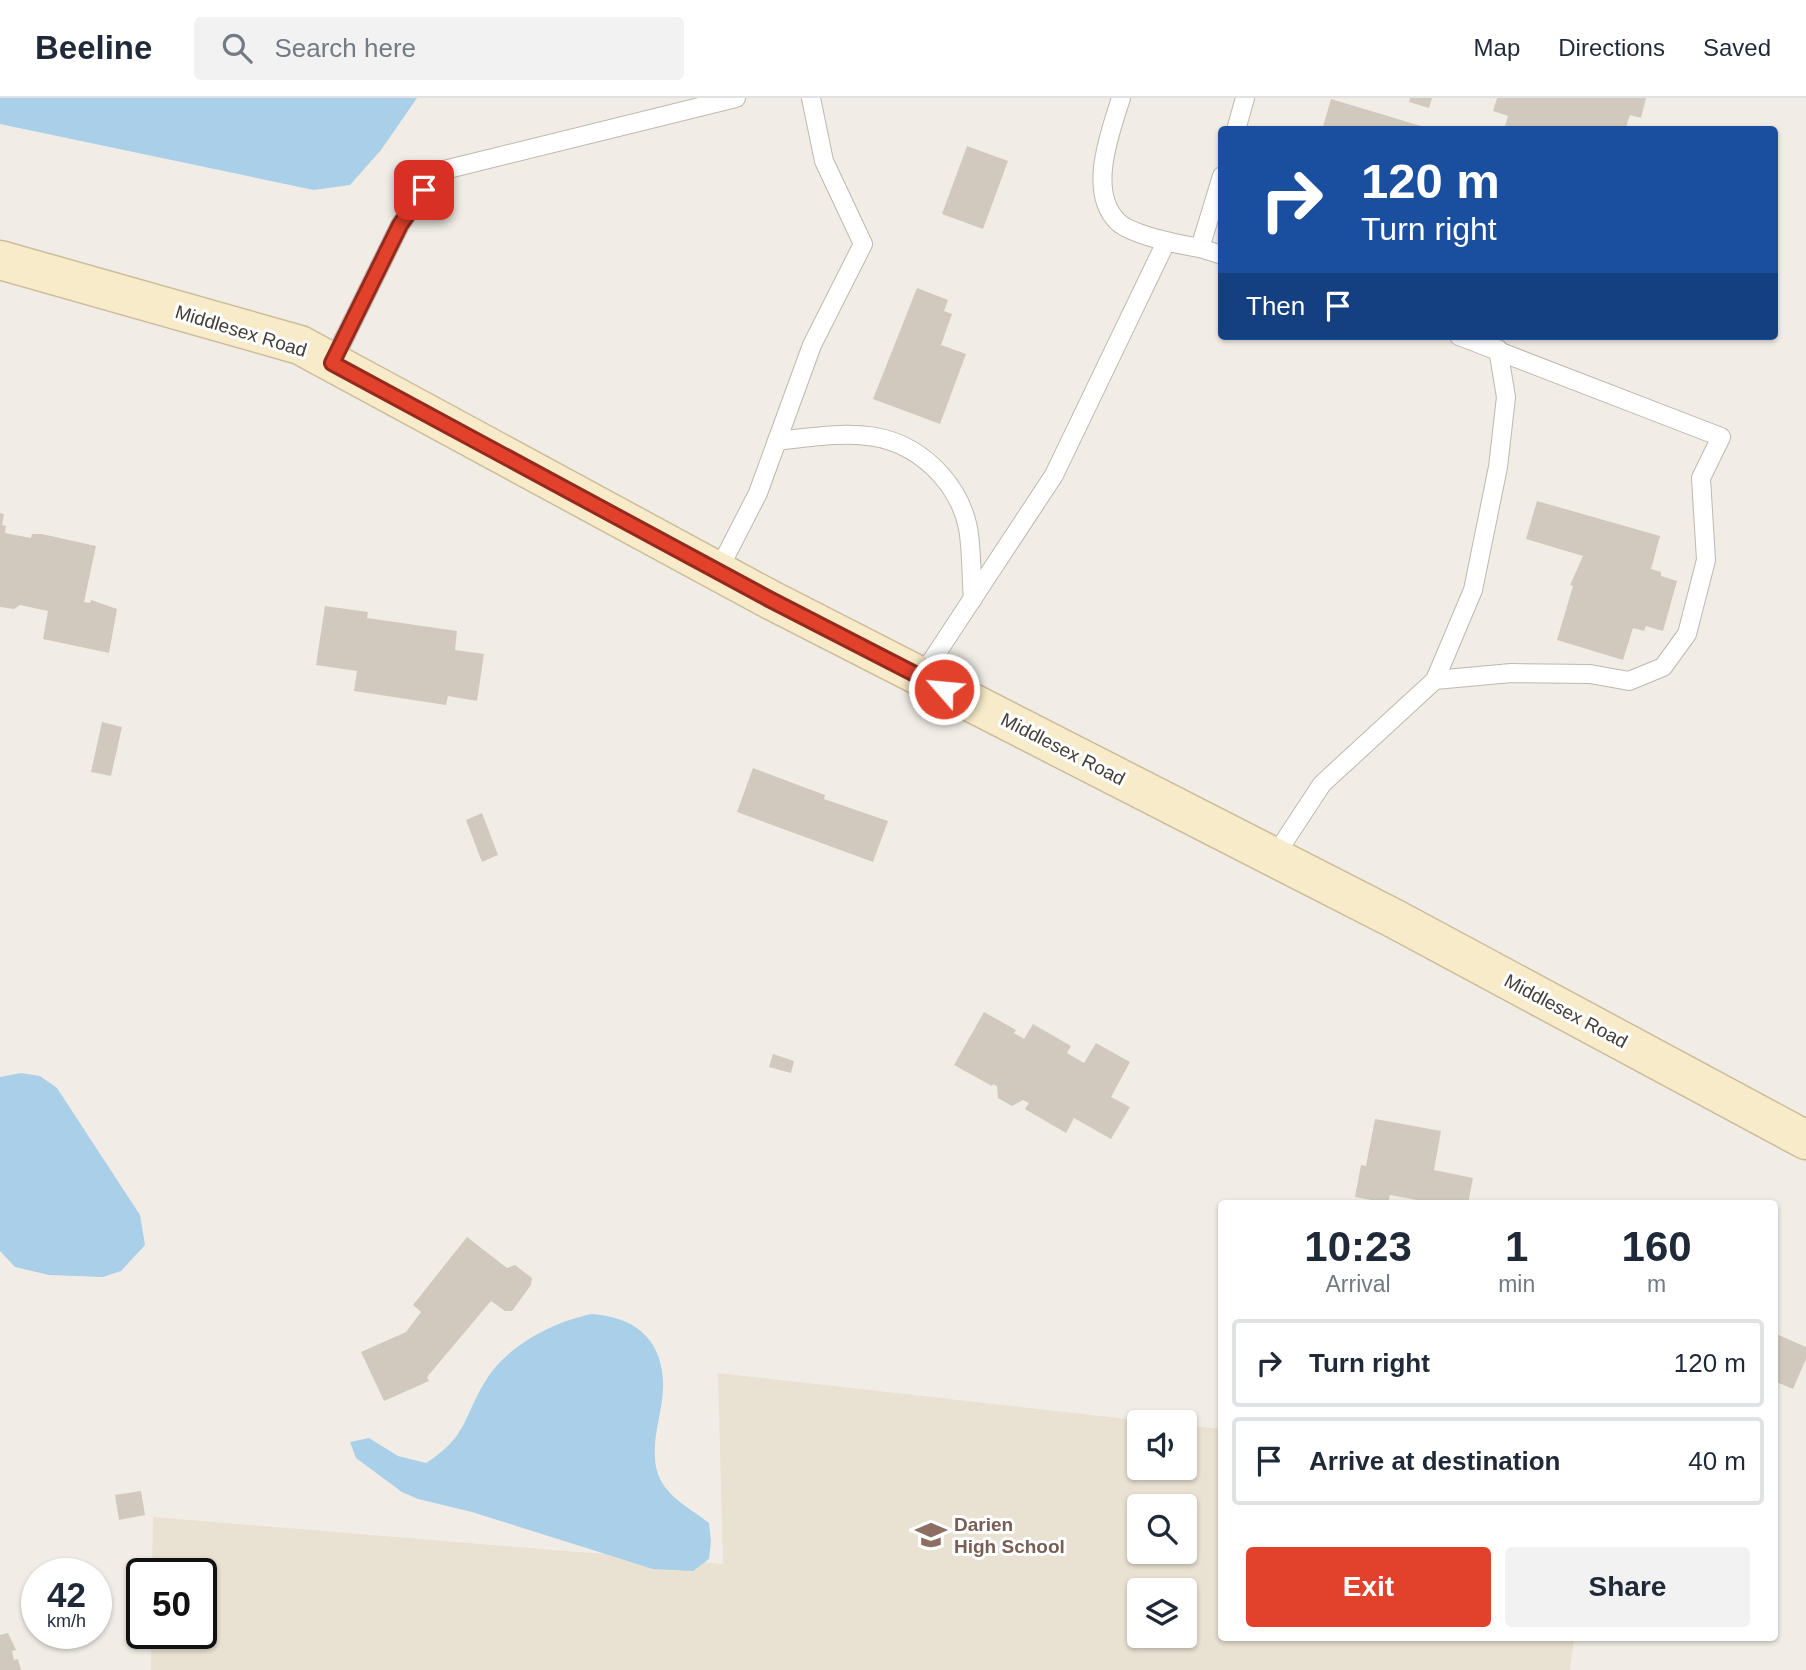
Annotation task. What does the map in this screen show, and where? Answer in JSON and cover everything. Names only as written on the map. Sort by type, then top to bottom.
[{"type":"main road","name":"Middlesex Road","points":[[0,260],[300,345],[718,571],[1395,919],[1806,1140]]},
{"type":"lane","points":[[332,363],[400,225],[436,172],[736,98]]},
{"type":"lane","points":[[718,571],[758,494],[812,345],[863,244],[824,161],[811,98]]},
{"type":"lane","points":[[1237,126],[1245,98]]},
{"type":"lane","points":[[1116,99],[1104,162],[1104,200],[1119,223],[1166,242],[1200,248],[1218,255]]},
{"type":"lane","points":[[1200,248],[1218,189]]},
{"type":"lane","points":[[921,677],[1054,475],[1166,242]]},
{"type":"lane","points":[[1435,680],[1511,674],[1577,674],[1629,681],[1663,667],[1687,634],[1706,560],[1701,478],[1721,437],[1471,340]]},
{"type":"lane","points":[[1274,858],[1322,784],[1435,680],[1473,590],[1499,467],[1506,397],[1498,349]]},
{"type":"lane","points":[[777,442],[849,433],[894,440],[929,461],[956,493],[968,527],[973,599]]},
{"type":"shaded area","name":"Darien High School","points":[[718,1373],[1127,1419],[1127,1480],[1197,1480],[1197,1426],[1218,1429],[1218,1641],[1574,1641],[1570,1670],[151,1670],[151,1649],[217,1649],[217,1558],[152,1558],[153,1517],[723,1564]]},
{"type":"water","points":[[0,98],[417,98],[381,150],[350,185],[314,190],[0,124]]},
{"type":"water","points":[[21,1073],[40,1076],[57,1088],[140,1215],[145,1245],[121,1271],[103,1277],[49,1275],[15,1267],[0,1251],[0,1077]]},
{"type":"water","points":[[592,1314],[620,1319],[631,1325],[650,1340],[656,1351],[663,1379],[655,1448],[657,1471],[665,1488],[709,1523],[709,1559],[693,1571],[653,1569],[472,1512],[418,1499],[402,1492],[356,1458],[350,1442],[369,1438],[398,1456],[426,1463],[458,1434],[488,1377],[508,1355],[548,1329]]},
{"type":"building","points":[[1410,98],[1432,98],[1429,108],[1409,102]]},
{"type":"building","points":[[1497,98],[1646,98],[1641,118],[1630,115],[1626,126],[1505,126],[1508,116],[1493,111]]},
{"type":"building","points":[[1331,99],[1421,126],[1323,126]]},
{"type":"building","points":[[967,146],[1008,161],[983,229],[942,214]]},
{"type":"building","points":[[917,288],[948,300],[944,311],[952,314],[941,345],[966,354],[940,424],[873,399]]},
{"type":"building","points":[[1537,501],[1660,536],[1651,569],[1661,572],[1661,576],[1677,581],[1663,631],[1646,626],[1644,631],[1633,628],[1623,660],[1557,640],[1573,586],[1570,585],[1583,556],[1526,539]]},
{"type":"building","points":[[0,513],[4,514],[2,525],[6,526],[5,533],[31,538],[32,534],[42,534],[96,546],[84,602],[90,603],[91,600],[117,609],[109,653],[43,639],[48,611],[20,605],[14,609],[0,607]]},
{"type":"building","points":[[325,606],[368,612],[367,618],[457,631],[455,650],[484,654],[477,701],[448,696],[446,705],[354,691],[357,671],[316,665]]},
{"type":"building","points":[[102,722],[122,727],[111,776],[91,772]]},
{"type":"building","points":[[753,768],[825,795],[824,799],[888,821],[873,862],[737,812]]},
{"type":"building","points":[[482,813],[498,855],[482,862],[466,820]]},
{"type":"building","points":[[984,1012],[1016,1030],[1014,1033],[1024,1039],[1033,1024],[1071,1046],[1067,1053],[1084,1063],[1096,1043],[1130,1062],[1111,1097],[1130,1107],[1111,1139],[1074,1118],[1066,1133],[1025,1109],[1029,1103],[1023,1100],[1012,1106],[998,1098],[997,1086],[992,1086],[954,1065]]},
{"type":"building","points":[[773,1054],[794,1061],[791,1073],[769,1067]]},
{"type":"building","points":[[1375,1119],[1441,1131],[1434,1170],[1473,1178],[1469,1200],[1417,1200],[1390,1195],[1389,1200],[1355,1197],[1361,1165],[1366,1166]]},
{"type":"building","points":[[467,1237],[507,1268],[515,1265],[532,1278],[531,1285],[512,1311],[505,1311],[491,1301],[427,1377],[429,1381],[384,1401],[361,1352],[406,1332],[421,1312],[413,1305]]},
{"type":"building","points":[[1778,1335],[1806,1347],[1806,1359],[1793,1389],[1778,1383]]},
{"type":"building","points":[[141,1491],[145,1515],[119,1520],[115,1495]]},
{"type":"building","points":[[8,1633],[16,1650],[12,1651],[14,1660],[18,1659],[21,1670],[0,1670],[0,1635]]},
{"type":"place","name":"Darien High School","points":[[931,1535]]},
{"type":"route","points":[[424,190],[400,225],[332,363],[769,599],[944,689]]}]
